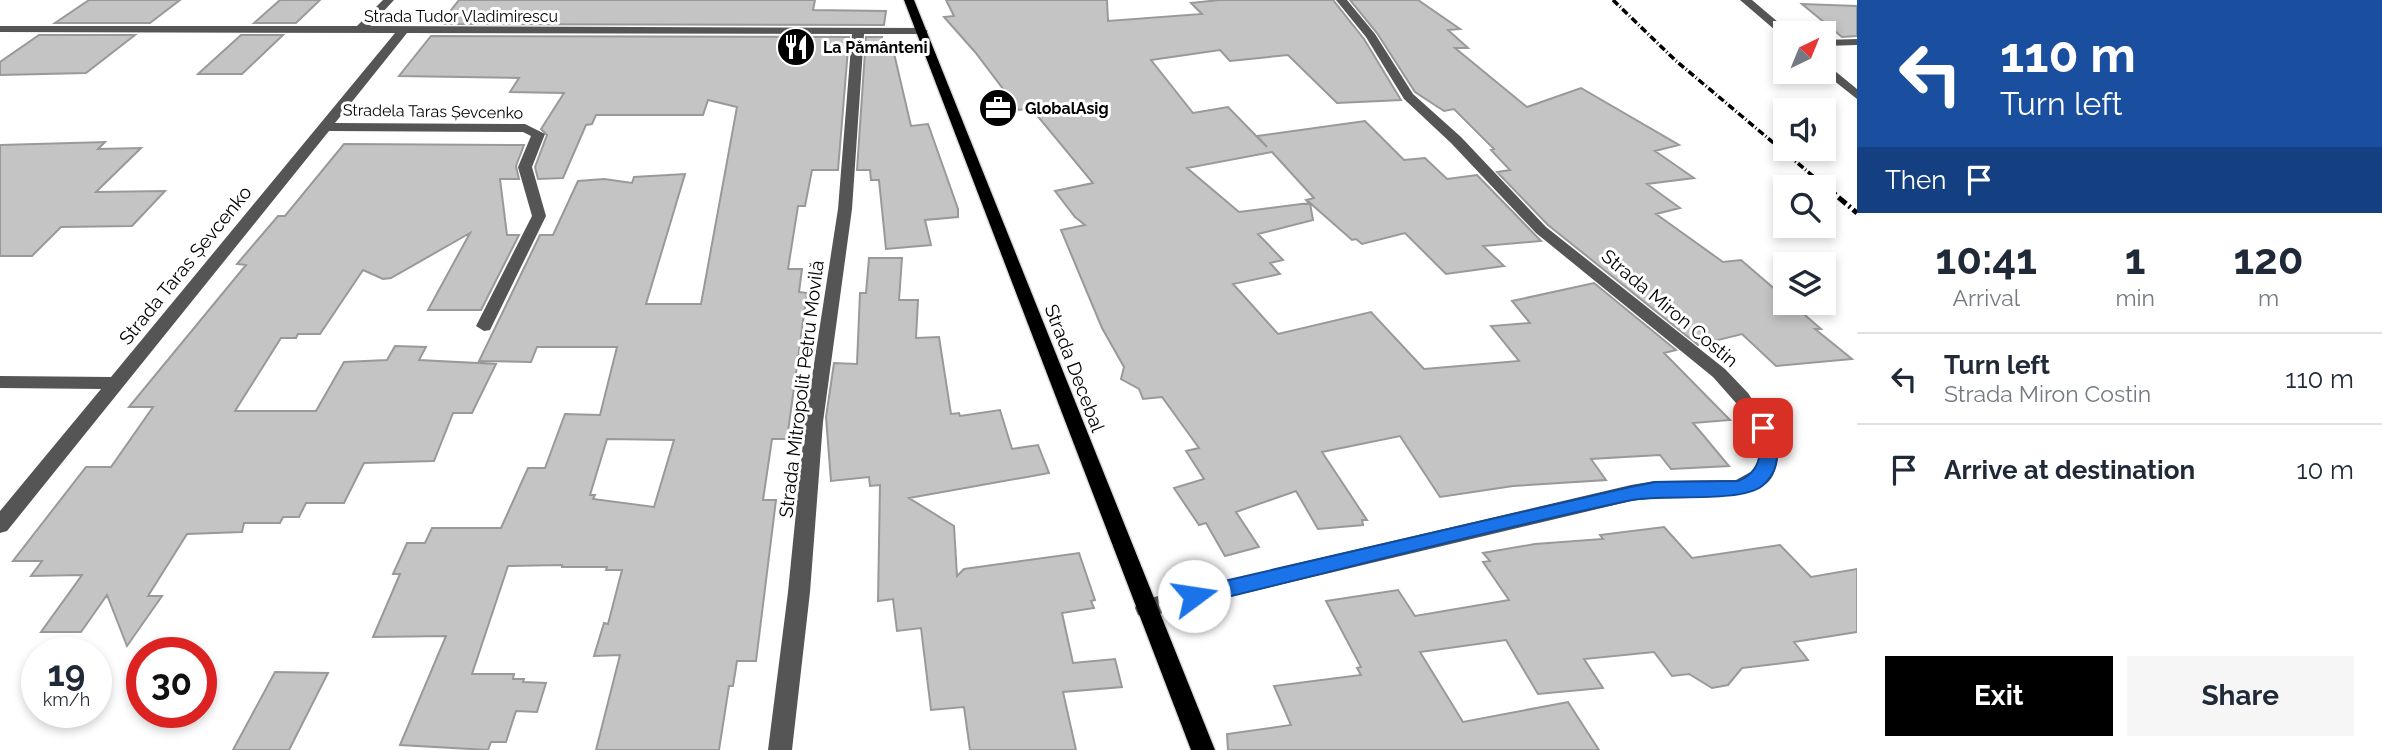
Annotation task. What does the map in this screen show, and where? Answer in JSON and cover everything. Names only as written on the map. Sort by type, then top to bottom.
[{"type":"main road","name":"Strada Decebal","points":[[909,0],[1203,750]]},
{"type":"street","points":[[359,31],[389,0]]},
{"type":"street","name":"Strada Miron Costin","points":[[1146,608],[1630,494],[1655,489],[1739,488],[1755,482],[1766,468],[1770,441],[1735,390],[1709,365],[1541,230],[1456,140],[1427,117],[1408,96],[1371,36],[1341,0]]},
{"type":"street","points":[[1745,0],[1773,23]]},
{"type":"street","name":"Strada Tudor Vladimirescu","points":[[0,29],[858,33],[922,31]]},
{"type":"street","name":"Strada Taras Șevcenko","points":[[0,525],[403,32]]},
{"type":"street","name":"Strada Mitropolit Petru Movilă","points":[[780,750],[800,592],[814,422],[845,209],[858,33]]},
{"type":"street","points":[[1836,43],[1857,42]]},
{"type":"street","points":[[1836,77],[1857,95]]},
{"type":"street","name":"Stradela Taras Șevcenko","points":[[327,127],[525,128],[538,134],[525,167],[539,216],[484,326]]},
{"type":"street","points":[[0,382],[117,383]]},
{"type":"building","points":[[89,0],[180,0],[150,23],[55,23]]},
{"type":"building","points":[[280,0],[320,0],[296,23],[254,23]]},
{"type":"building","points":[[459,0],[815,0],[813,10],[886,11],[884,25],[440,24]]},
{"type":"building","points":[[946,0],[1107,0],[1108,21],[1202,14],[1191,3],[1219,0],[1333,0],[1364,39],[1401,100],[1337,103],[1288,55],[1230,61],[1220,50],[1151,60],[1193,113],[1228,107],[1267,147],[1257,136],[1365,121],[1404,160],[1425,158],[1447,179],[1477,175],[1541,241],[1483,246],[1504,266],[1446,274],[1405,233],[1362,244],[1356,239],[1352,240],[1310,203],[1313,220],[1258,234],[1283,260],[1270,263],[1280,274],[1233,284],[1278,334],[1371,312],[1424,369],[1519,361],[1491,326],[1530,323],[1512,301],[1594,283],[1676,350],[1664,353],[1730,420],[1693,423],[1729,466],[1671,469],[1660,455],[1591,459],[1606,480],[1513,486],[1440,497],[1400,436],[1322,452],[1367,520],[1362,520],[1363,525],[1318,529],[1296,491],[1236,512],[1259,547],[1225,556],[1206,523],[1199,525],[1174,488],[1204,479],[1186,451],[1199,448],[1162,397],[1143,399],[1139,389],[1121,379],[1124,367],[1102,328],[1061,230],[1085,225],[1075,217],[1055,191],[1093,183],[1031,108],[1019,110],[975,52],[944,17],[954,16]],"holes":[[[1272,152],[1314,198],[1306,200],[1309,203],[1239,212],[1187,168]]]},
{"type":"building","points":[[1350,0],[1418,0],[1460,29],[1448,30],[1468,48],[1455,48],[1527,107],[1581,88],[1679,145],[1655,151],[1694,178],[1647,184],[1680,208],[1656,214],[1723,262],[1741,260],[1773,288],[1773,315],[1805,315],[1821,329],[1815,329],[1852,359],[1776,366],[1742,334],[1698,345],[1548,225],[1497,172],[1510,170],[1491,150],[1494,149],[1454,109],[1444,111],[1415,92],[1377,33]]},
{"type":"building","points":[[1802,4],[1857,6],[1857,36],[1842,37],[1836,32],[1836,21],[1823,21]]},
{"type":"building","points":[[39,35],[135,35],[86,73],[0,75],[0,62]]},
{"type":"building","points":[[241,35],[283,35],[242,74],[198,74]]},
{"type":"building","points":[[431,36],[849,37],[838,170],[812,170],[805,206],[798,206],[788,269],[802,269],[799,292],[807,293],[787,439],[772,439],[763,500],[776,500],[756,661],[737,661],[733,686],[729,686],[719,750],[596,750],[620,655],[594,656],[604,623],[608,624],[622,570],[562,565],[508,566],[472,674],[514,674],[513,679],[524,679],[523,682],[546,683],[537,712],[516,711],[506,742],[491,742],[488,750],[400,745],[446,636],[373,637],[400,574],[393,574],[407,543],[425,543],[432,528],[501,528],[528,468],[545,468],[565,414],[600,415],[617,347],[537,347],[531,362],[479,361],[540,235],[553,235],[578,181],[604,179],[632,183],[634,177],[685,174],[646,304],[701,304],[737,107],[708,100],[703,115],[596,115],[592,124],[586,125],[563,178],[538,179],[535,167],[547,135],[541,129],[564,93],[510,92],[519,78],[399,76]],"holes":[[[607,439],[674,440],[654,507],[593,499],[595,495],[590,495]]]},
{"type":"building","points":[[866,37],[882,37],[893,49],[911,126],[928,124],[958,209],[958,217],[925,220],[931,245],[886,249],[879,180],[871,180],[870,170],[857,170]]},
{"type":"building","points":[[105,142],[98,149],[141,148],[96,192],[165,191],[132,226],[61,227],[32,256],[0,256],[0,145]]},
{"type":"building","points":[[344,144],[524,145],[516,166],[519,179],[500,179],[507,235],[519,235],[481,310],[428,310],[470,233],[391,278],[383,279],[363,270],[320,334],[298,334],[296,338],[281,338],[235,411],[316,411],[344,362],[387,360],[395,346],[426,347],[419,360],[496,364],[472,413],[453,413],[434,461],[364,463],[344,503],[306,503],[299,517],[283,517],[280,523],[244,523],[242,532],[187,534],[148,596],[162,596],[133,637],[126,637],[126,643],[107,595],[81,632],[41,632],[82,575],[31,576],[42,561],[13,561],[86,467],[111,467],[153,407],[129,407],[246,265],[237,264],[278,216],[285,216]]},
{"type":"building","points":[[869,258],[902,258],[899,300],[918,300],[916,338],[939,337],[951,414],[959,413],[960,416],[1000,410],[1012,449],[1038,445],[1049,473],[909,498],[954,526],[957,576],[964,569],[1079,553],[1095,600],[1091,601],[1094,608],[1062,613],[1073,663],[1115,659],[1122,687],[1063,692],[1076,750],[970,750],[964,707],[931,710],[921,628],[897,631],[893,599],[878,601],[880,485],[870,486],[869,477],[831,481],[826,417],[834,363],[857,364],[860,293],[866,293]]},
{"type":"building","points":[[1664,527],[1692,558],[1780,545],[1811,577],[1857,569],[1857,632],[1794,642],[1808,660],[1742,668],[1728,685],[1712,688],[1689,674],[1672,676],[1654,652],[1584,659],[1603,688],[1538,694],[1506,640],[1420,652],[1463,722],[1568,702],[1599,750],[1228,750],[1227,734],[1291,725],[1274,686],[1361,675],[1357,668],[1361,667],[1326,601],[1398,590],[1415,616],[1509,600],[1483,562],[1490,561],[1483,553],[1535,544],[1603,539],[1600,535]]},
{"type":"building","points":[[275,672],[328,673],[289,750],[233,750]]},
{"type":"railway","points":[[1613,0],[1675,60],[1812,175]]},
{"type":"railway","points":[[1836,195],[1857,213]]},
{"type":"place","name":"La Pământeni","points":[[796,47]]},
{"type":"place","name":"GlobalAsig","points":[[998,108]]},
{"type":"route","points":[[1194,596],[1655,489],[1739,488],[1755,482],[1766,468],[1770,441],[1763,428]]}]
